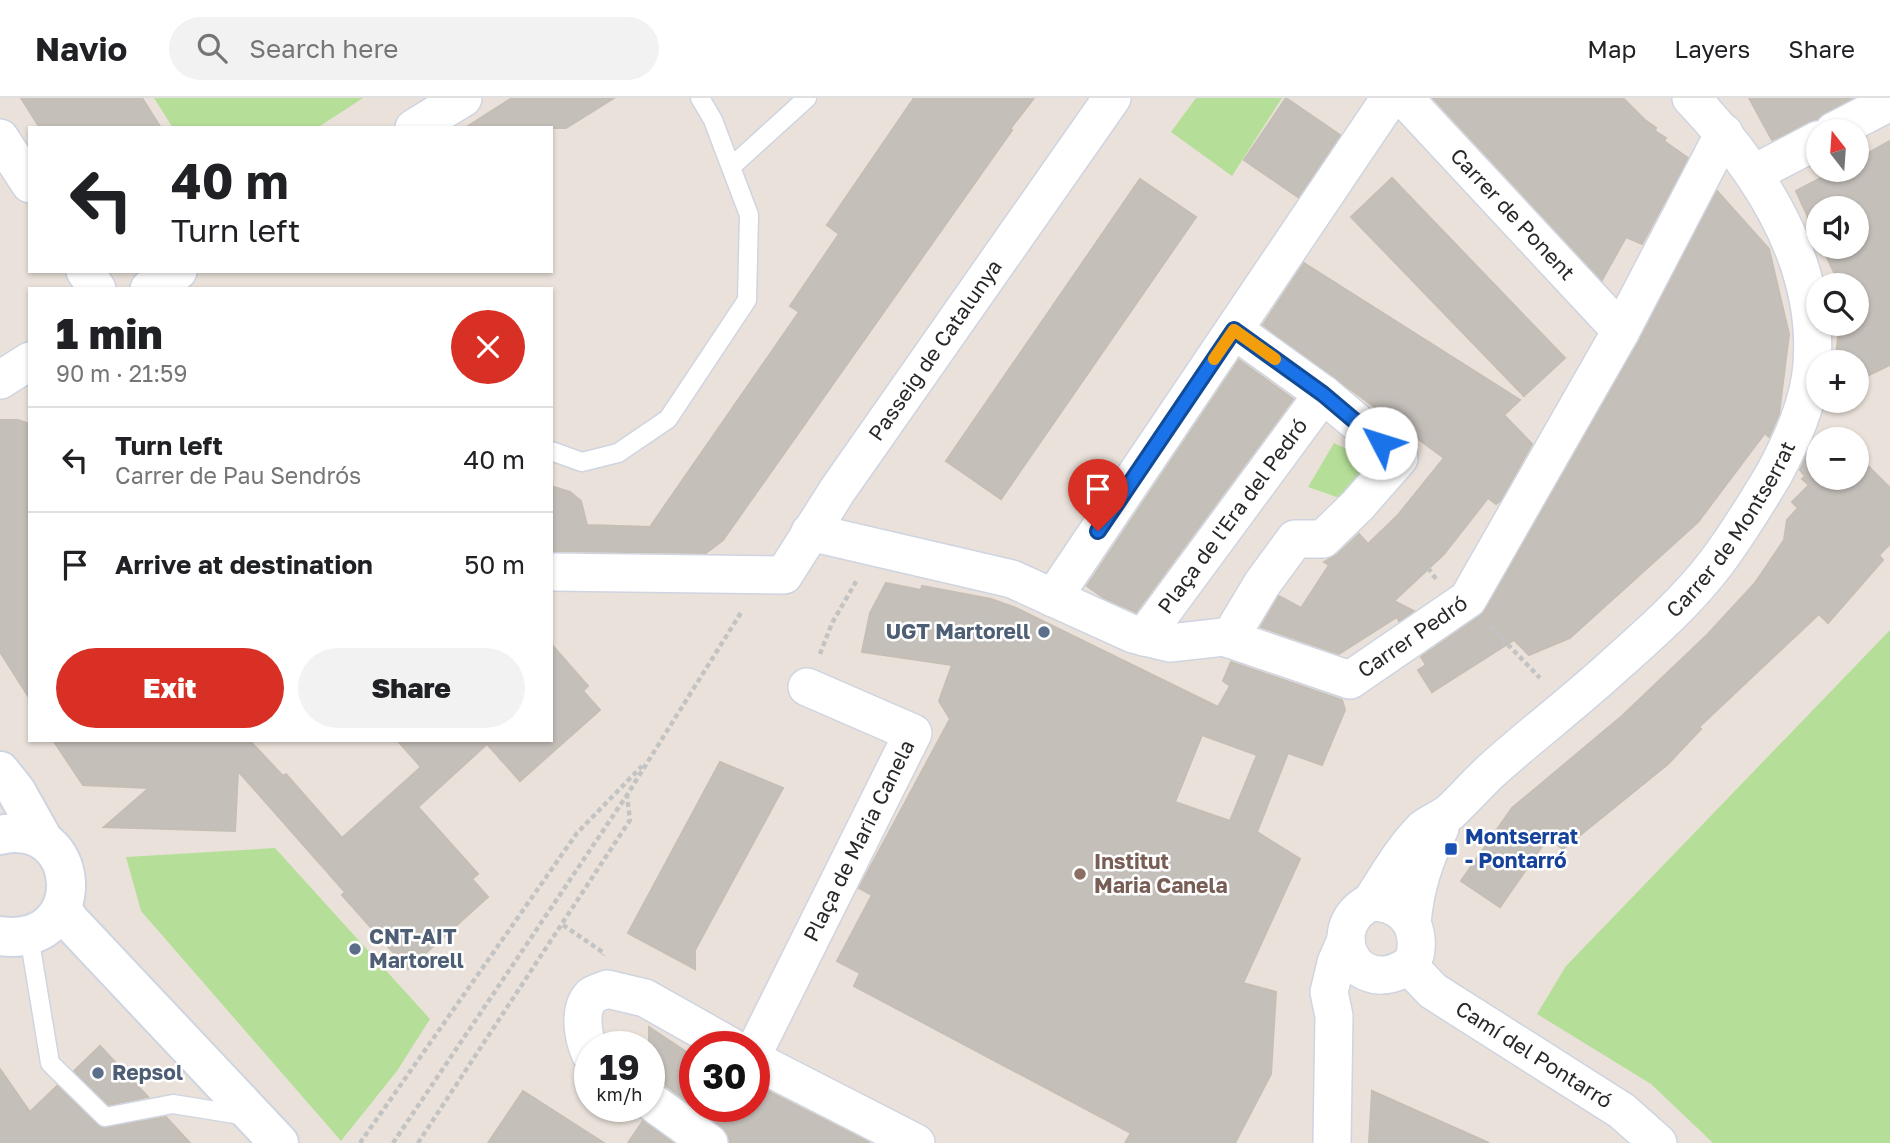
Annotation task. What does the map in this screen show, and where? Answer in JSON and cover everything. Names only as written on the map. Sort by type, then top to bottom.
[{"type":"main road","points":[[0,771],[16,792],[44,841],[60,858],[67,875],[67,892],[62,909],[54,921],[14,936]]},
{"type":"main road","points":[[0,835],[16,832],[33,835],[44,841]]},
{"type":"main road","points":[[62,909],[266,1130]]},
{"type":"street","points":[[417,126],[463,98]]},
{"type":"street","name":"Passeig de Catalunya","points":[[784,575],[810,532],[1112,98]]},
{"type":"street","points":[[1053,598],[1390,98]]},
{"type":"street","name":"Carrer de Ponent","points":[[1404,98],[1621,331]]},
{"type":"street","name":"Carrer de Montserrat","points":[[1371,902],[1392,867],[1425,827],[1448,814],[1491,771],[1673,612],[1715,564],[1754,508],[1787,450],[1802,413],[1812,366],[1813,326],[1801,268],[1755,173],[1724,133],[1691,98]]},
{"type":"street","points":[[1857,119],[1890,102]]},
{"type":"street","name":"Carrer Pedró","points":[[810,532],[1012,579],[1133,635],[1170,643],[1224,637],[1350,680],[1468,599],[1621,331],[1724,133]]},
{"type":"street","points":[[0,138],[28,181]]},
{"type":"street","points":[[1755,173],[1806,146]]},
{"type":"street","points":[[152,287],[174,273]]},
{"type":"street","points":[[1229,639],[1262,584],[1295,539],[1323,539],[1364,499],[1399,458],[1323,394],[1234,330]]},
{"type":"street","points":[[0,380],[28,363]]},
{"type":"street","points":[[0,380],[28,392]]},
{"type":"street","name":"Plaça de l'Era del Pedró","points":[[1144,637],[1323,394]]},
{"type":"street","points":[[553,572],[784,575]]},
{"type":"street","name":"Plaça de Maria Canela","points":[[764,1031],[913,733],[807,687]]},
{"type":"street","name":"Carrer de Montserrat","points":[[1412,923],[1414,893],[1423,861],[1448,814]]},
{"type":"street","points":[[1334,1016],[1363,986],[1396,970],[1416,953],[1412,923],[1395,906],[1385,902],[1371,902],[1353,915],[1347,927],[1348,952],[1354,964],[1364,971],[1396,970]]},
{"type":"street","points":[[1328,1135],[1334,1016],[1329,992],[1346,940]]},
{"type":"street","name":"Camí del Pontarró","points":[[1396,970],[1433,990],[1622,1111],[1658,1143]]},
{"type":"street","points":[[583,1031],[583,1014],[591,997],[607,989],[645,998],[703,1031]]},
{"type":"street","points":[[770,1068],[915,1143]]},
{"type":"street","points":[[665,1111],[709,1143]]},
{"type":"lane","points":[[553,453],[582,462],[618,453],[668,419],[747,300],[749,215],[713,120],[701,98]]},
{"type":"lane","points":[[731,167],[807,98]]},
{"type":"lane","points":[[14,936],[50,1063],[105,1117],[173,1104],[266,1130]]},
{"type":"path","points":[[832,623],[876,548]]},
{"type":"path","points":[[393,1143],[627,794],[741,612],[784,575]]},
{"type":"path","points":[[1486,622],[1540,678]]},
{"type":"path","points":[[360,1143],[577,833],[650,758]]},
{"type":"path","points":[[418,1143],[631,820],[627,794]]},
{"type":"green space","points":[[154,98],[363,98],[320,126],[172,126]]},
{"type":"green space","points":[[1196,98],[1282,98],[1232,176],[1171,132]]},
{"type":"green space","points":[[1334,443],[1380,465],[1348,501],[1308,487]]},
{"type":"green space","points":[[1890,630],[1890,1143],[1713,1143],[1651,1084],[1537,1014],[1566,966]]},
{"type":"green space","points":[[275,848],[430,1019],[397,1071],[341,1141],[141,911],[126,857]]},
{"type":"building","points":[[21,98],[142,98],[160,126],[39,126]]},
{"type":"building","points":[[512,98],[614,98],[566,128],[468,126]]},
{"type":"building","points":[[914,98],[1034,98],[723,540],[706,553],[553,551],[553,487],[570,492],[581,501],[587,525],[650,527],[799,312],[790,306],[839,234],[827,225]]},
{"type":"building","points":[[1286,98],[1340,135],[1298,197],[1244,160]]},
{"type":"building","points":[[1433,98],[1623,98],[1656,128],[1655,131],[1666,138],[1664,141],[1688,158],[1642,244],[1626,237],[1602,280]]},
{"type":"building","points":[[1749,98],[1852,98],[1817,119],[1806,119],[1806,124],[1772,140]]},
{"type":"building","points":[[1890,141],[1890,365],[1869,375],[1869,350],[1837,350],[1838,336],[1869,336],[1869,273],[1834,273],[1828,259],[1869,259],[1869,196],[1806,196],[1806,213],[1796,191],[1813,182],[1869,182],[1869,152]]},
{"type":"building","points":[[1392,178],[1565,358],[1524,396],[1351,217]]},
{"type":"building","points":[[1140,179],[1196,217],[1001,499],[946,461]]},
{"type":"building","points":[[1717,191],[1769,249],[1789,334],[1779,414],[1769,437],[1765,433],[1698,522],[1570,638],[1529,655],[1514,640],[1432,692],[1418,670],[1426,665],[1421,657],[1486,609],[1639,341]]},
{"type":"building","points":[[1304,263],[1520,400],[1504,415],[1532,444],[1500,501],[1496,504],[1488,498],[1444,554],[1394,601],[1414,611],[1399,621],[1397,617],[1339,654],[1261,627],[1279,596],[1301,608],[1329,565],[1324,562],[1338,554],[1359,534],[1368,544],[1398,515],[1444,458],[1263,325]]},
{"type":"building","points":[[1239,360],[1293,399],[1136,612],[1104,598],[1087,586]]},
{"type":"building","points":[[0,420],[18,420],[28,423],[28,696],[0,652]]},
{"type":"building","points":[[1806,456],[1806,482],[1802,479],[1805,476],[1800,470]]},
{"type":"building","points":[[1869,467],[1890,488],[1890,544],[1879,555],[1883,560],[1828,623],[1819,614],[1699,727],[1701,729],[1668,764],[1563,849],[1548,838],[1500,907],[1461,881],[1512,808],[1622,716],[1707,635],[1755,583],[1784,540],[1787,520],[1798,508],[1792,502],[1806,488],[1869,490]]},
{"type":"building","points":[[886,583],[921,590],[922,586],[991,599],[1016,608],[1218,707],[1230,686],[1223,681],[1231,662],[1342,700],[1345,710],[1322,765],[1288,753],[1257,832],[1300,859],[1243,983],[1276,992],[1271,1074],[1235,1143],[1125,1143],[1131,1133],[854,986],[860,973],[837,961],[872,895],[859,888],[950,719],[939,701],[952,665],[862,652],[870,613]],"holes":[[[1202,735],[1257,755],[1230,821],[1175,802]]]},
{"type":"building","points":[[553,646],[588,686],[583,691],[600,710],[520,781],[487,744],[418,807],[478,874],[472,879],[488,897],[408,969],[342,895],[345,892],[238,771],[235,831],[104,827],[149,788],[83,785],[54,742],[251,742],[283,776],[286,774],[342,838],[421,767],[399,742],[553,742]]},
{"type":"building","points":[[720,762],[783,788],[695,950],[695,969],[628,933]]},
{"type":"building","points":[[665,1038],[679,1047],[679,1095],[667,1085]]},
{"type":"building","points":[[100,1046],[148,1097],[109,1105],[74,1071]]},
{"type":"building","points":[[0,1069],[30,1112],[57,1086],[101,1128],[166,1117],[190,1143],[0,1143]]},
{"type":"building","points":[[523,1091],[604,1143],[488,1143]]},
{"type":"building","points":[[1372,1091],[1489,1143],[1369,1143]]},
{"type":"building","points":[[770,1092],[870,1143],[730,1143],[728,1134],[716,1122],[770,1122]]},
{"type":"building","points":[[644,1122],[673,1143],[628,1143]]},
{"type":"slow traffic","points":[[1214,359],[1234,330],[1275,359]]},
{"type":"place","name":"UGT Martorell","points":[[1044,632]]},
{"type":"place","name":"Montserrat - Pontarró","points":[[1451,849]]},
{"type":"place","name":"Institut Maria Canela","points":[[1080,874]]},
{"type":"place","name":"CNT-AIT Martorell","points":[[355,949]]},
{"type":"place","name":"Repsol","points":[[98,1073]]},
{"type":"route","points":[[1098,531],[1234,330],[1323,394],[1381,443]]}]
